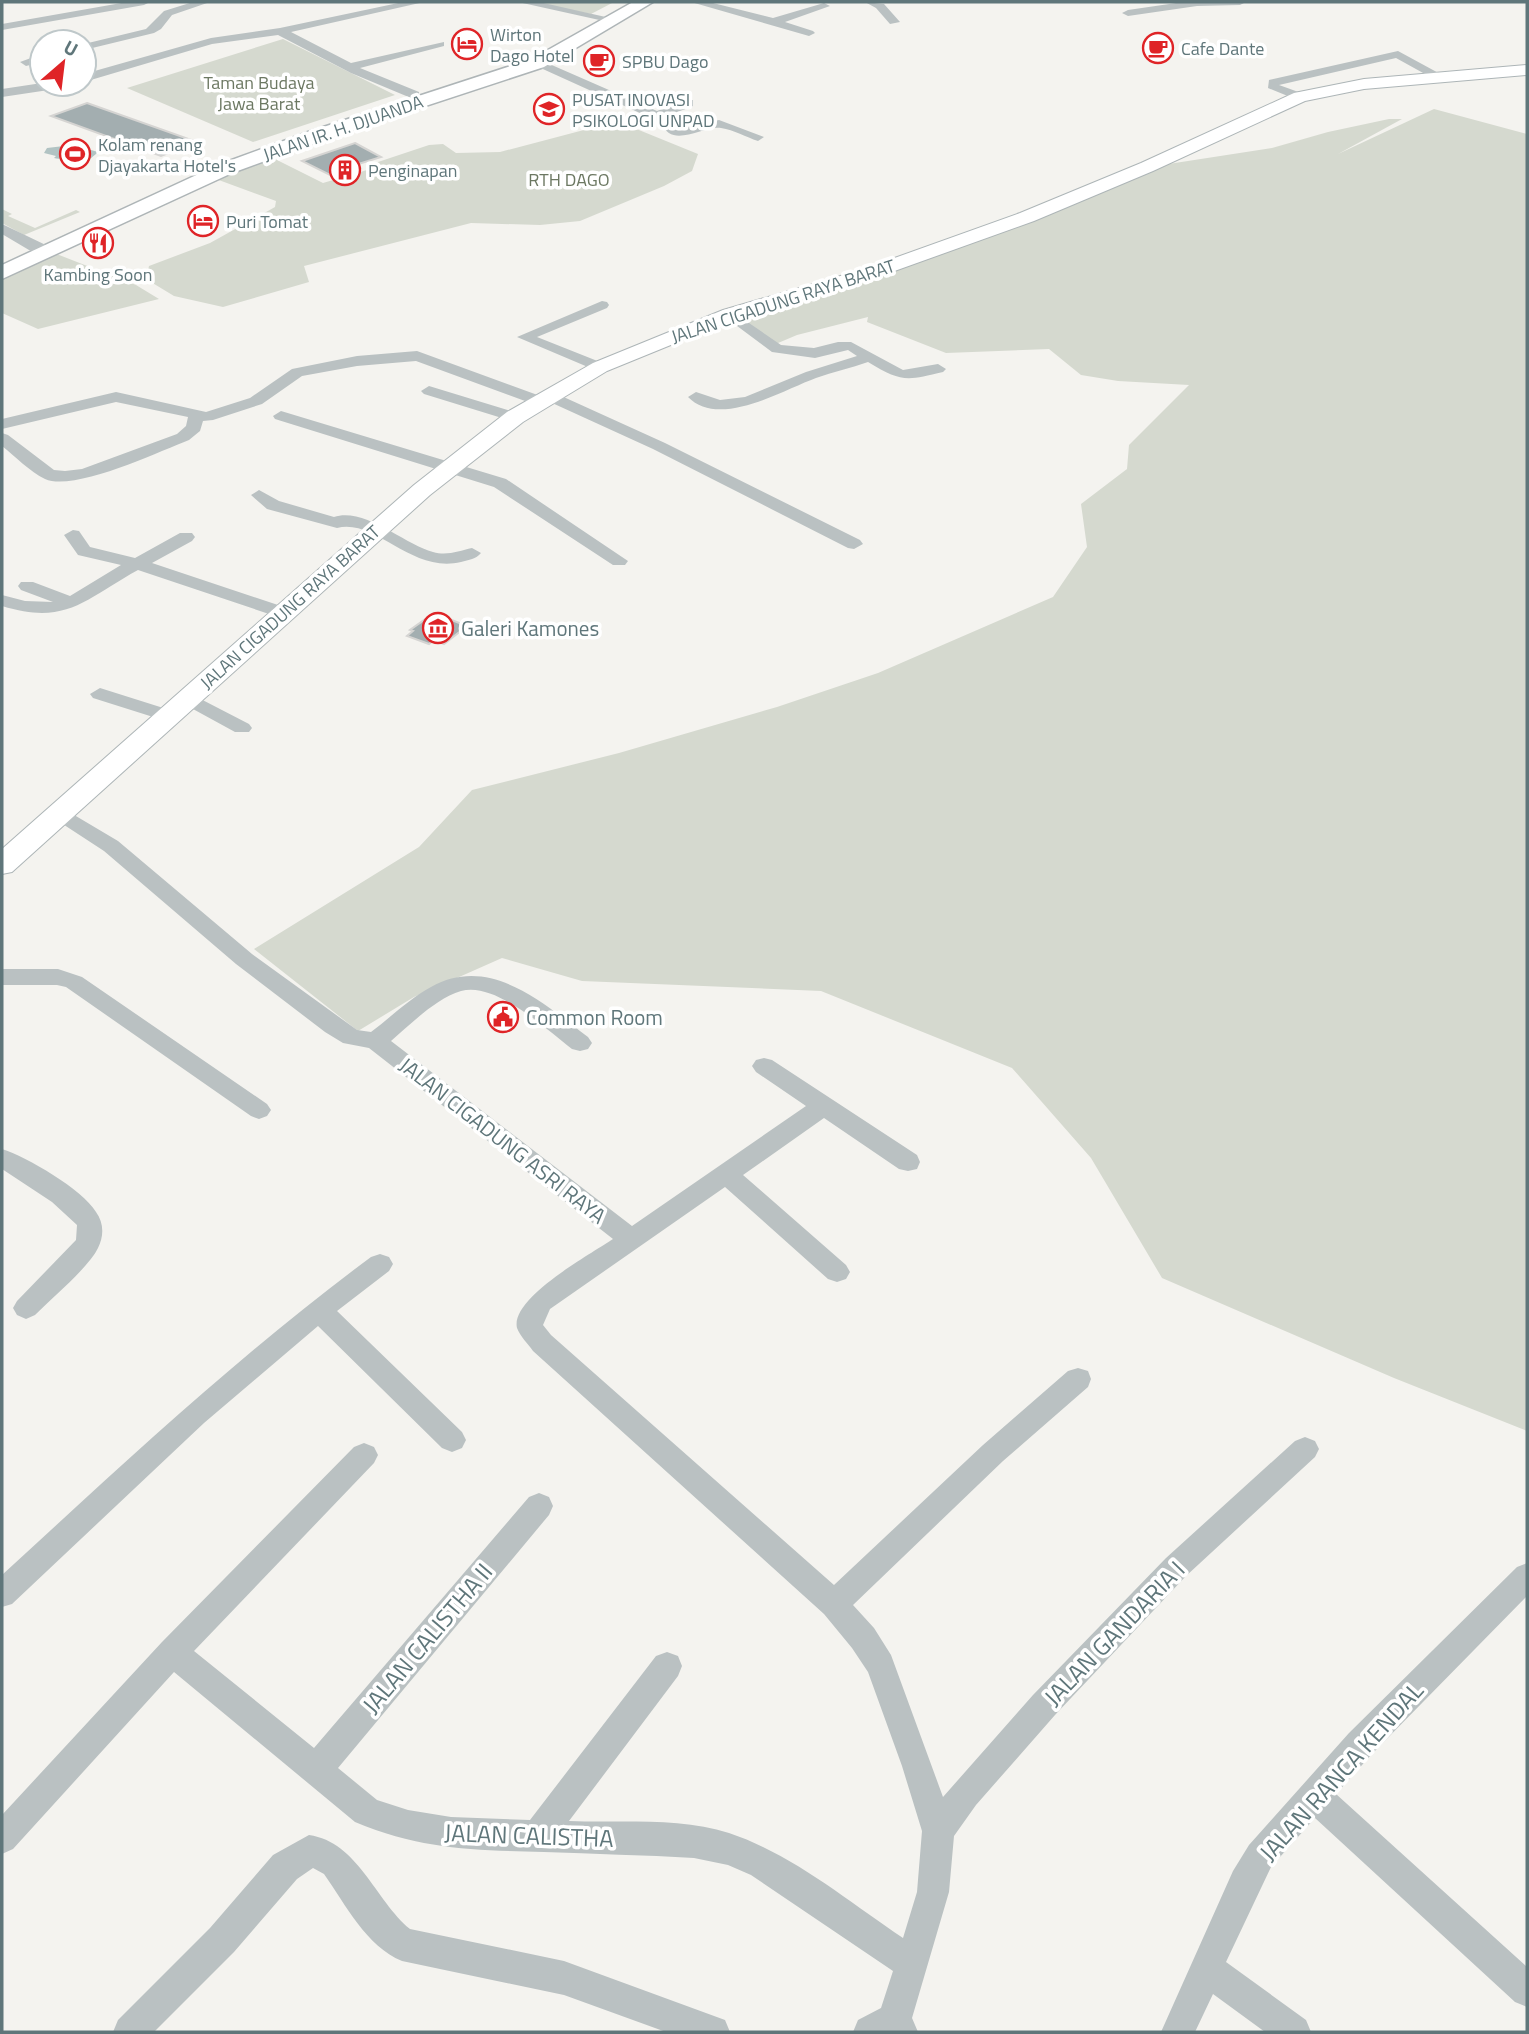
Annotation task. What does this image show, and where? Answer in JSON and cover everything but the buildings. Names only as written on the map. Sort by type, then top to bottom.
[{"type":"main road","name":"JALAN IR. H. DJUANDA","points":[[2,273],[41,249],[201,169],[293,135],[538,64],[628,2]]},
{"type":"main road","name":"JALAN IR. H. DJUANDA","points":[[420,98],[526,60],[607,18],[645,2]]},
{"type":"main road","name":"JALAN IR. H. DJUANDA","points":[[2,262],[41,249]]},
{"type":"street","points":[[2,27],[102,7],[144,2]]},
{"type":"street","points":[[98,44],[150,31],[169,13],[204,2]]},
{"type":"street","points":[[98,74],[203,43],[280,31],[418,2]]},
{"type":"street","points":[[524,2],[607,18]]},
{"type":"street","points":[[698,2],[810,33]]},
{"type":"street","points":[[871,2],[880,6],[894,22]]},
{"type":"street","points":[[1128,13],[1197,3],[1240,2]]},
{"type":"street","points":[[773,22],[824,6]]},
{"type":"street","points":[[280,31],[349,67],[420,98]]},
{"type":"street","points":[[349,67],[440,44]]},
{"type":"street","points":[[1300,97],[1274,88],[1273,83],[1398,54],[1431,76]]},
{"type":"street","points":[[538,64],[668,121],[670,128],[678,133],[717,124],[758,137]]},
{"type":"street","name":"JALAN CIGADUNG RAYA BARAT","points":[[2,864],[189,699],[375,529],[451,466],[515,418],[600,367],[730,314],[868,274],[1027,217],[1147,167],[1300,97],[1355,85],[1431,76],[1527,70]]},
{"type":"street","points":[[2,93],[28,89]]},
{"type":"street","points":[[2,105],[28,96]]},
{"type":"street","points":[[656,116],[689,103]]},
{"type":"street","points":[[2,228],[41,249]]},
{"type":"street","points":[[600,367],[524,337],[602,305]]},
{"type":"street","points":[[730,314],[777,349],[812,353],[846,346],[904,375],[938,369]]},
{"type":"street","points":[[2,424],[116,397],[211,416],[256,401],[297,372],[357,361],[416,356],[546,399],[659,446],[853,544]]},
{"type":"street","points":[[696,397],[719,405],[748,401],[811,375],[870,357]]},
{"type":"street","points":[[429,391],[515,418]]},
{"type":"street","points":[[2,438],[50,475],[85,474],[183,437],[194,428],[196,415]]},
{"type":"street","points":[[281,416],[500,483],[620,561]]},
{"type":"street","points":[[259,495],[273,505],[322,516],[321,519],[337,523],[341,520],[375,529],[438,560],[453,561],[472,553]]},
{"type":"street","points":[[72,535],[84,551],[137,564],[284,612]]},
{"type":"street","points":[[2,600],[17,606],[49,610],[73,603],[186,537]]},
{"type":"street","points":[[27,586],[73,603]]},
{"type":"street","points":[[100,694],[169,716]]},
{"type":"street","points":[[189,699],[243,728]]},
{"type":"street","points":[[59,813],[111,846],[244,959],[351,1037],[375,1041],[436,995],[460,983],[475,981],[495,986],[526,1003],[580,1043]]},
{"type":"street","points":[[2,977],[58,977],[74,982],[259,1110]]},
{"type":"street","name":"JALAN CIGADUNG ASRI RAYA","points":[[375,1041],[632,1240]]},
{"type":"street","points":[[764,1066],[908,1162]]},
{"type":"street","points":[[824,1107],[541,1302],[531,1317],[530,1327],[542,1343],[834,1604],[863,1638],[880,1665],[918,1766],[938,1831],[933,1892],[912,1964],[889,2028]]},
{"type":"street","points":[[2,1158],[64,1198],[86,1216],[91,1231],[87,1245],[26,1308]]},
{"type":"street","points":[[728,1175],[836,1272]]},
{"type":"street","points":[[2,1594],[194,1415],[319,1310],[380,1264]]},
{"type":"street","points":[[319,1310],[452,1440]]},
{"type":"street","points":[[834,1604],[993,1453],[1078,1379]]},
{"type":"street","name":"JALAN GANDARIA I","points":[[938,1831],[965,1794],[1044,1705],[1176,1567],[1305,1449]]},
{"type":"street","points":[[2,1839],[173,1652],[364,1455]]},
{"type":"street","name":"JALAN CALISTHA II","points":[[316,1770],[539,1506]]},
{"type":"street","name":"JALAN RANCA KENDAL","points":[[1178,2032],[1260,1856],[1360,1744],[1527,1576]]},
{"type":"street","name":"JALAN CALISTHA","points":[[173,1652],[366,1811],[391,1823],[428,1831],[694,1842],[728,1849],[762,1863],[912,1964]]},
{"type":"street","points":[[538,1836],[667,1666]]},
{"type":"street","points":[[1314,1795],[1527,1990]]},
{"type":"street","points":[[130,2032],[222,1940],[285,1867],[309,1851],[323,1853],[335,1863],[383,1928],[402,1944],[564,1978],[713,2032]]},
{"type":"street","points":[[1207,1969],[1294,2032]]},
{"type":"green space","points":[[530,2],[614,2],[591,14]]},
{"type":"green space","name":"Taman Budaya Jawa Barat","points":[[283,39],[395,95],[253,142],[127,88]]},
{"type":"green space","points":[[1434,109],[1527,134],[1527,1431],[1394,1378],[1162,1278],[1091,1158],[1012,1068],[821,991],[582,981],[502,958],[414,997],[358,1031],[254,949],[419,847],[472,790],[619,753],[777,707],[878,673],[1053,597],[1087,547],[1081,504],[1127,469],[1129,445],[1189,385],[1118,381],[1081,375],[1049,349],[946,353],[867,322],[868,317],[797,335],[771,346],[730,314],[868,272],[1149,167],[1272,148],[1328,132],[1389,119],[1402,119],[1338,154]]},
{"type":"green space","name":"RTH DAGO","points":[[599,126],[634,128],[698,154],[692,171],[664,186],[580,221],[540,225],[471,223],[304,266],[309,282],[223,307],[174,296],[146,279],[149,266],[210,243],[275,207],[276,201],[216,179],[269,156],[323,183],[367,170],[378,162],[429,145],[443,144],[456,153],[500,152]]},
{"type":"green space","points":[[2,209],[12,214],[8,216],[35,228],[76,210],[80,212],[24,235],[2,223]]},
{"type":"green space","points":[[54,253],[136,285],[159,299],[38,329],[2,313],[2,277]]},
{"type":"shaded area","name":"Kolam renang Djayakarta Hotel's","points":[[68,146],[70,152],[98,152],[83,161],[56,159],[56,156],[44,153],[47,148]]},
{"type":"place","name":"Wirton Dago Hotel","points":[[467,44]]},
{"type":"place","name":"Cafe Dante","points":[[1158,48]]},
{"type":"place","name":"SPBU Dago","points":[[599,61]]},
{"type":"place","name":"PUSAT INOVASI PSIKOLOGI UNPAD","points":[[549,109]]},
{"type":"place","name":"Kolam renang Djayakarta Hotel's","points":[[75,154]]},
{"type":"place","name":"Penginapan","points":[[345,170]]},
{"type":"place","name":"Puri Tomat","points":[[203,221]]},
{"type":"place","name":"Kambing Soon","points":[[98,243]]},
{"type":"place","name":"Galeri Kamones","points":[[438,628]]},
{"type":"place","name":"Common Room","points":[[503,1017]]}]
